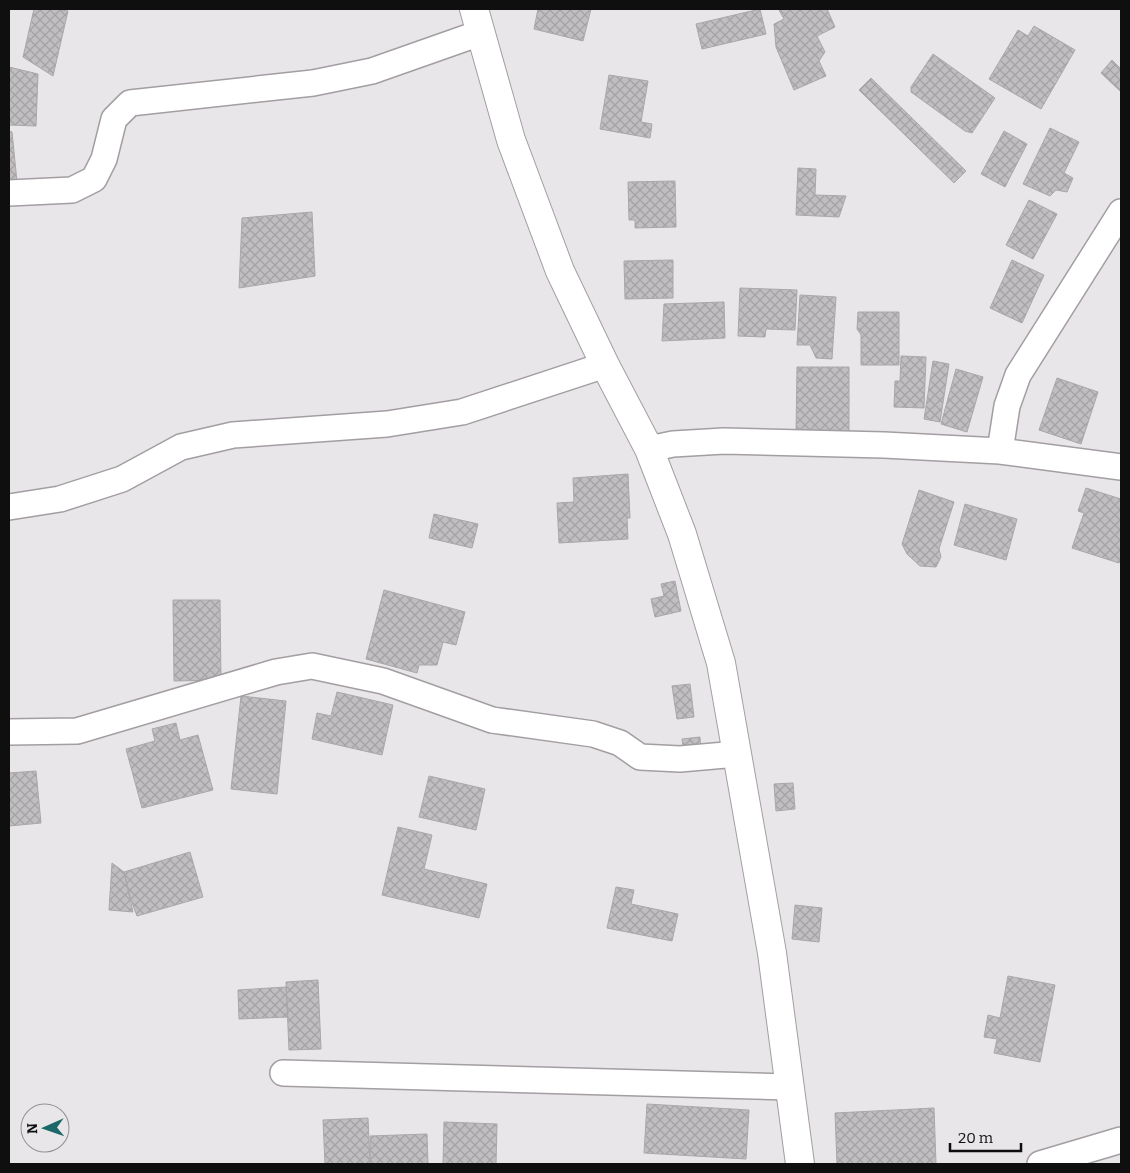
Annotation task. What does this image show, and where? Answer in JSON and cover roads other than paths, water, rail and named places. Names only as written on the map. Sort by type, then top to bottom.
[{"type":"street","points":[[9,192],[72,190],[94,178],[104,159],[114,118],[130,104],[313,82],[362,73],[477,21],[511,140],[560,271],[605,365],[649,449],[682,534],[721,663],[772,953],[800,1164]]},
{"type":"street","points":[[1000,450],[1007,406],[1018,375],[1121,212]]},
{"type":"street","points":[[9,507],[60,500],[122,479],[181,447],[233,434],[387,424],[462,412],[605,365]]},
{"type":"street","points":[[649,449],[673,444],[724,440],[884,445],[1000,450],[1121,467]]},
{"type":"street","points":[[9,732],[77,731],[276,672],[312,666],[383,681],[492,720],[593,734],[620,743],[640,756],[680,759],[737,754]]},
{"type":"street","points":[[283,1073],[790,1087]]},
{"type":"street","points":[[1040,1164],[1121,1140]]}]
